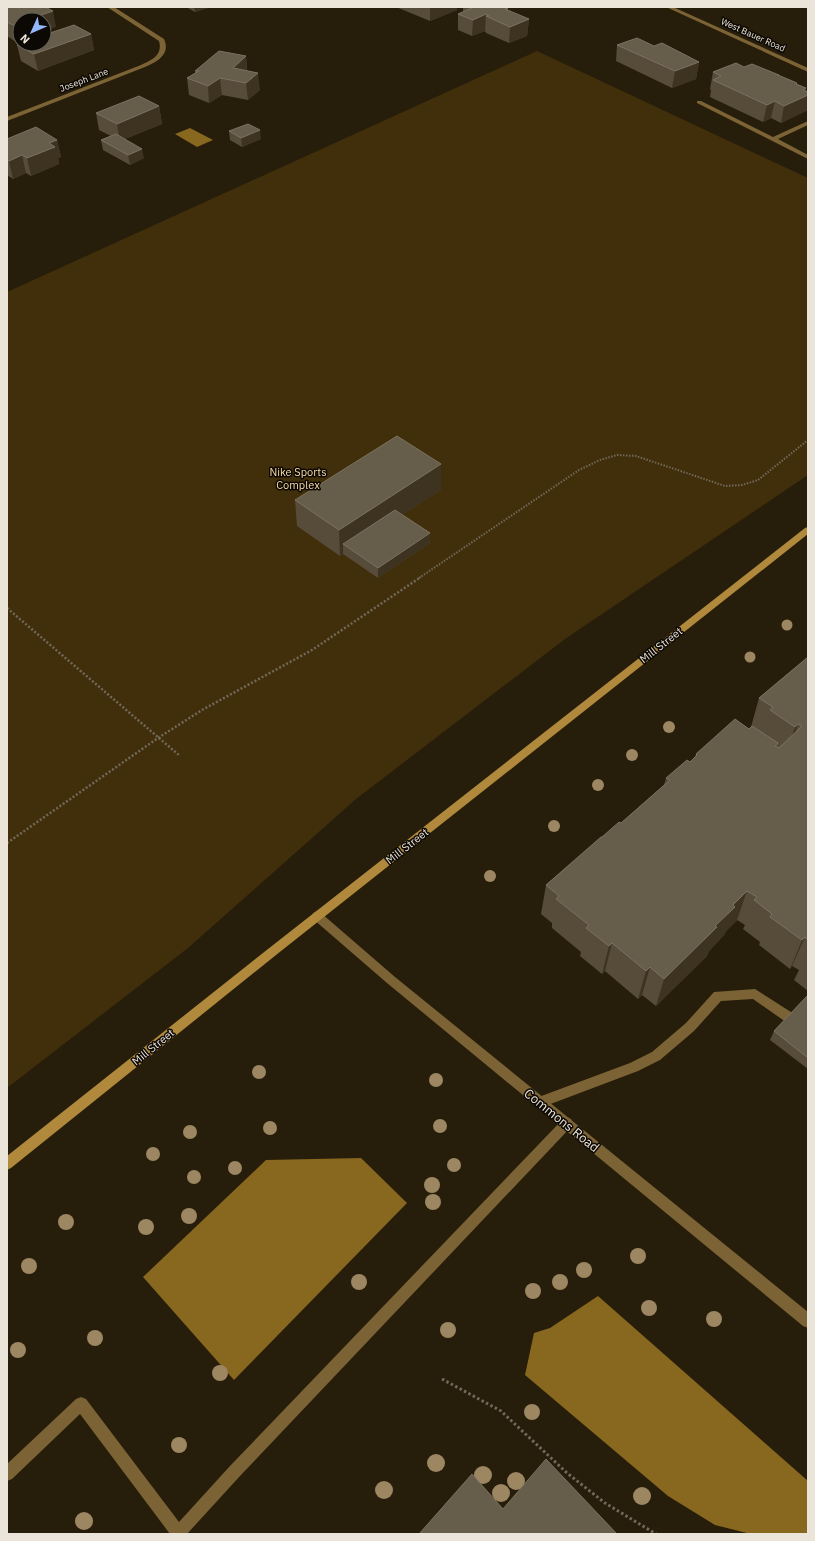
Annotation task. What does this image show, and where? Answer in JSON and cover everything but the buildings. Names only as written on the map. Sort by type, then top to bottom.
[{"type":"main road","name":"Mill Street","points":[[7,1164],[317,916],[808,530]]},
{"type":"street","name":"Joseph Lane","points":[[7,119],[138,68],[158,58],[165,47],[162,40],[110,7]]},
{"type":"street","name":"West Bauer Road","points":[[669,7],[808,70]]},
{"type":"street","points":[[698,102],[808,157]]},
{"type":"street","points":[[773,139],[808,123]]},
{"type":"street","name":"Commons Road","points":[[317,916],[391,980],[808,1321]]},
{"type":"street","points":[[540,1102],[634,1067],[656,1056],[690,1027],[718,996],[755,994],[790,1018]]},
{"type":"street","points":[[7,1474],[81,1404],[177,1534],[245,1459],[567,1123]]},
{"type":"path","points":[[7,843],[158,738],[202,710],[312,650],[579,470],[600,460],[617,455],[636,456],[654,460],[725,486],[742,485],[758,480],[808,440]]},
{"type":"path","points":[[7,608],[180,756]]},
{"type":"path","points":[[442,1379],[501,1411],[567,1473],[604,1503],[656,1534]]},
{"type":"green space","name":"Nike Sports Complex","points":[[537,51],[808,178],[808,475],[565,639],[356,799],[188,948],[7,1088],[7,292]]},
{"type":"shaded area","points":[[190,128],[213,140],[197,147],[175,134]]},
{"type":"shaded area","points":[[361,1158],[407,1203],[234,1380],[143,1277],[266,1160]]},
{"type":"shaded area","points":[[598,1296],[808,1481],[808,1534],[751,1534],[715,1525],[668,1496],[525,1375],[534,1333],[550,1328]]}]
